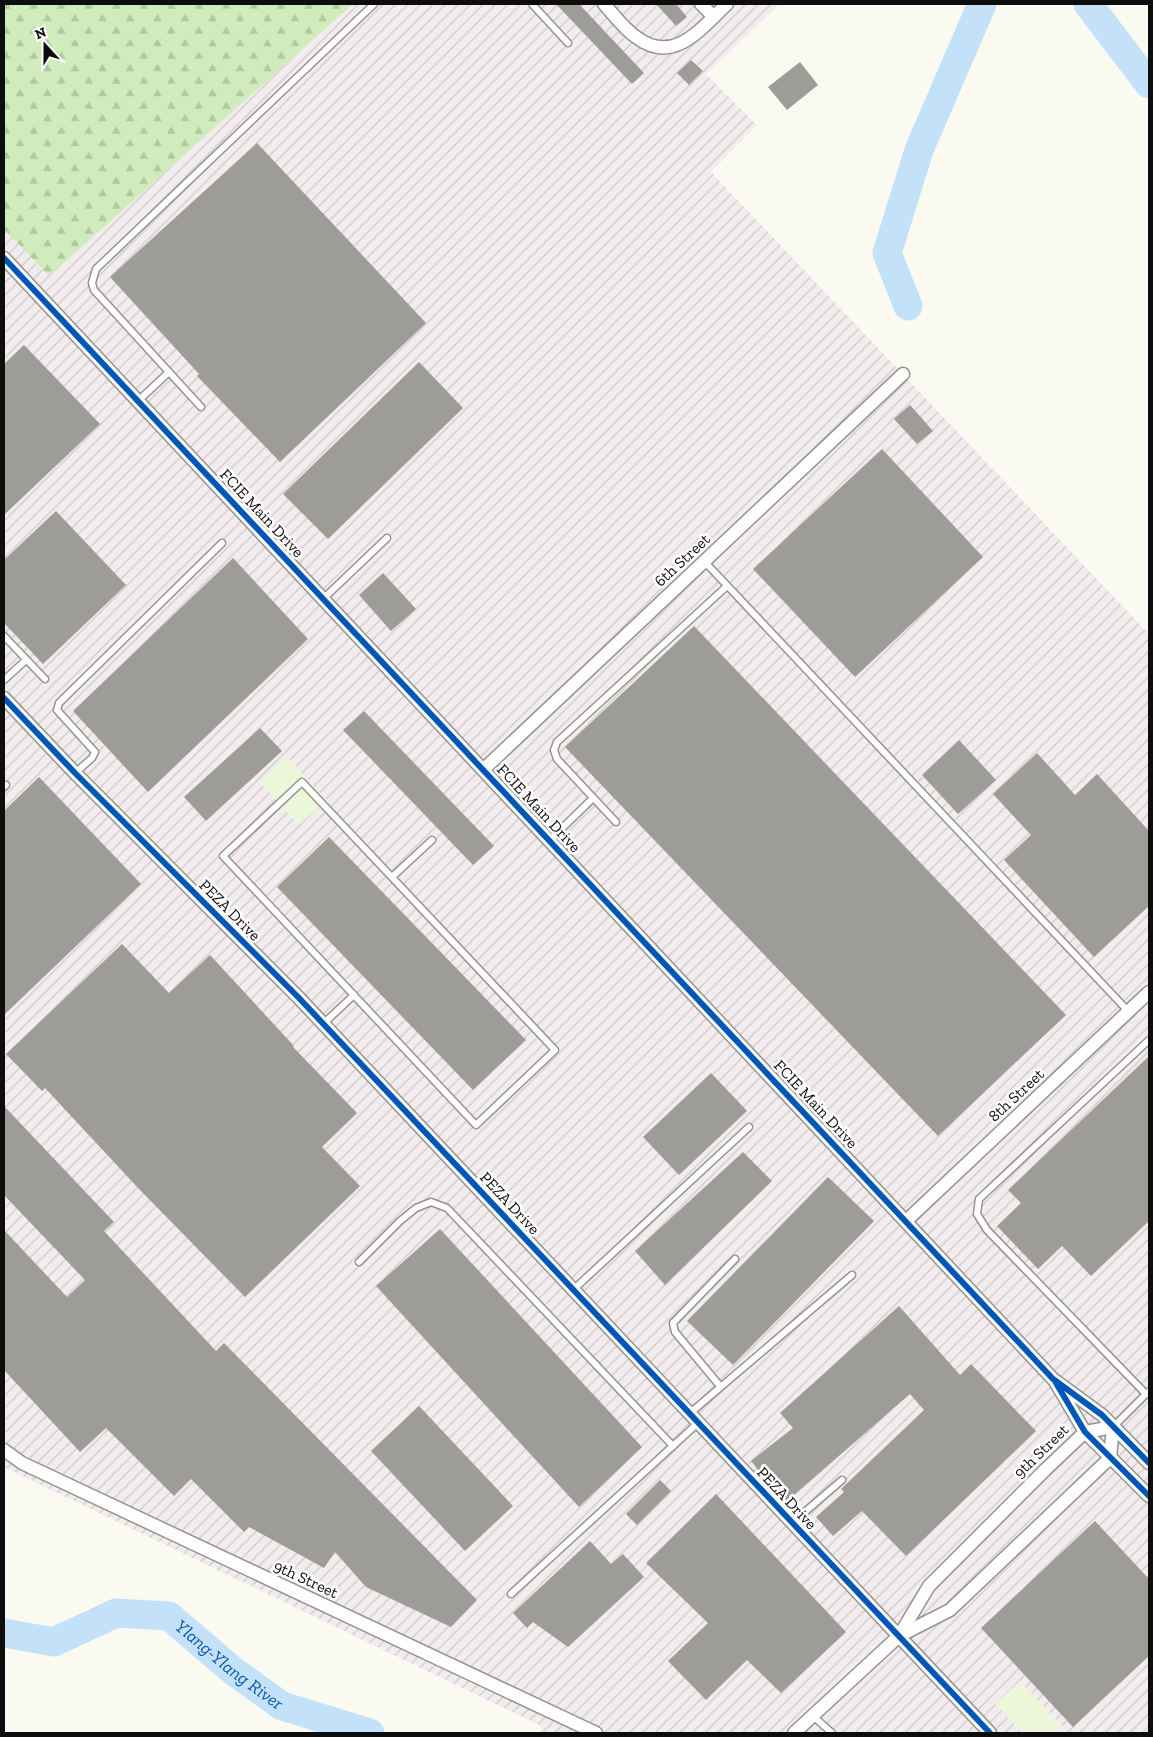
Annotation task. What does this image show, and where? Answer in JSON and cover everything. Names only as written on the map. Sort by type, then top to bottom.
[{"type":"street","points":[[604,4],[636,37],[662,48],[677,46],[690,39],[727,4]]},
{"type":"street","points":[[702,4],[713,16]]},
{"type":"street","name":"FCIE Main Drive","points":[[4,258],[1053,1379],[1102,1415],[1149,1463]]},
{"type":"street","name":"6th Street","points":[[484,769],[902,374]]},
{"type":"street","name":"PEZA Drive","points":[[6,706],[75,773],[323,1024],[990,1733]]},
{"type":"street","name":"8th Street","points":[[906,1221],[1149,992]]},
{"type":"street","name":"FCIE Main Drive","points":[[1053,1379],[1085,1432],[1149,1496]]},
{"type":"street","points":[[1110,1458],[1113,1426]]},
{"type":"street","name":"9th Street","points":[[899,1636],[928,1586],[1085,1432],[1113,1426]]},
{"type":"street","name":"9th Street","points":[[4,1450],[22,1463],[596,1733]]},
{"type":"street","name":"9th Street","points":[[794,1733],[899,1636],[950,1610],[1110,1458]]},
{"type":"lane","points":[[201,407],[94,290],[92,283],[96,269],[374,4]]},
{"type":"lane","points":[[532,4],[568,42]]},
{"type":"lane","points":[[138,401],[169,372]]},
{"type":"lane","points":[[323,598],[387,538]]},
{"type":"lane","points":[[75,773],[92,758],[95,752],[57,710],[59,703],[222,544]]},
{"type":"lane","points":[[704,561],[1129,1012]]},
{"type":"lane","points":[[616,822],[557,759],[554,750],[556,742],[727,586]]},
{"type":"lane","points":[[4,636],[45,680]]},
{"type":"lane","points":[[4,680],[26,660]]},
{"type":"lane","points":[[302,782],[555,1050],[476,1125],[354,995],[223,856],[302,782]]},
{"type":"lane","points":[[550,840],[593,798]]},
{"type":"lane","points":[[392,877],[432,840]]},
{"type":"lane","points":[[323,1024],[354,995]]},
{"type":"lane","points":[[1113,1426],[1148,1392],[987,1230],[976,1214],[979,1199],[1149,1040]]},
{"type":"lane","points":[[573,1290],[748,1127]]},
{"type":"lane","points":[[359,1262],[416,1208],[431,1202],[447,1208],[673,1446]]},
{"type":"lane","points":[[720,1386],[675,1332],[673,1323],[735,1259]]},
{"type":"lane","points":[[511,1594],[673,1446],[720,1386],[852,1274]]},
{"type":"lane","points":[[792,1523],[842,1480]]},
{"type":"lane","points":[[813,1716],[832,1733]]},
{"type":"shaded area","points":[[4,4],[780,4],[706,74],[757,125],[711,172],[1149,634],[1149,1733],[542,1733],[541,1726],[4,1467]]},
{"type":"green space","points":[[4,4],[353,4],[49,276],[4,229]]},
{"type":"green space","points":[[286,756],[327,800],[299,825],[259,782]]},
{"type":"green space","points":[[1020,1681],[1063,1727],[1056,1733],[1022,1733],[995,1704]]},
{"type":"building","points":[[556,4],[579,4],[644,73],[632,84]]},
{"type":"building","points":[[656,4],[676,4],[687,17],[676,26]]},
{"type":"building","points":[[691,60],[703,71],[689,85],[677,73]]},
{"type":"building","points":[[800,62],[818,85],[787,110],[768,87]]},
{"type":"building","points":[[257,143],[426,323],[280,462],[197,376],[199,374],[110,277]]},
{"type":"building","points":[[24,345],[100,424],[4,515],[4,364]]},
{"type":"building","points":[[419,362],[463,408],[328,539],[283,494]]},
{"type":"building","points":[[910,405],[933,431],[917,444],[894,419]]},
{"type":"building","points":[[882,449],[983,557],[855,677],[753,569]]},
{"type":"building","points":[[56,511],[126,585],[43,664],[4,623],[4,560]]},
{"type":"building","points":[[233,558],[308,639],[148,792],[73,711]]},
{"type":"building","points":[[383,573],[416,609],[391,631],[359,595]]},
{"type":"building","points":[[694,626],[1066,1015],[938,1136],[565,747]]},
{"type":"building","points":[[364,711],[494,846],[473,865],[343,730]]},
{"type":"building","points":[[260,728],[282,751],[206,821],[184,797]]},
{"type":"building","points":[[959,740],[996,780],[958,814],[922,775]]},
{"type":"building","points":[[1037,753],[1075,795],[1097,774],[1149,831],[1149,906],[1094,957],[1004,860],[1031,835],[993,794]]},
{"type":"building","points":[[39,777],[141,884],[4,1015],[4,811]]},
{"type":"building","points":[[329,837],[526,1040],[473,1090],[277,887]]},
{"type":"building","points":[[122,944],[169,993],[210,955],[293,1047],[357,1113],[322,1147],[360,1186],[245,1297],[139,1189],[45,1088],[42,1091],[6,1054]]},
{"type":"building","points":[[1149,1056],[1149,1221],[1091,1276],[1062,1246],[1038,1269],[997,1226],[1021,1203],[1008,1190]]},
{"type":"building","points":[[711,1073],[747,1111],[679,1175],[643,1137]]},
{"type":"building","points":[[4,1106],[114,1222],[104,1231],[216,1351],[224,1343],[477,1600],[451,1627],[366,1587],[335,1552],[324,1568],[249,1527],[244,1532],[191,1479],[174,1496],[106,1428],[80,1452],[4,1370],[4,1230],[67,1297],[85,1280],[4,1195]]},
{"type":"building","points":[[743,1152],[772,1181],[665,1285],[635,1251]]},
{"type":"building","points":[[828,1177],[874,1221],[733,1365],[687,1321]]},
{"type":"building","points":[[440,1229],[642,1447],[579,1507],[376,1286]]},
{"type":"building","points":[[899,1306],[960,1375],[971,1364],[1036,1431],[906,1556],[862,1511],[833,1536],[816,1517],[844,1492],[841,1489],[924,1410],[910,1394],[785,1503],[751,1461],[793,1428],[780,1413]]},
{"type":"building","points":[[419,1406],[513,1506],[465,1551],[371,1451]]},
{"type":"building","points":[[660,1480],[671,1491],[637,1525],[626,1514]]},
{"type":"building","points":[[716,1494],[846,1632],[781,1693],[747,1660],[706,1700],[668,1661],[708,1623],[646,1563]]},
{"type":"building","points":[[1095,1521],[1149,1579],[1149,1656],[1073,1727],[981,1628]]},
{"type":"building","points":[[590,1541],[611,1564],[623,1554],[644,1577],[568,1647],[533,1622],[527,1628],[513,1613]]},
{"type":"waterway","points":[[908,306],[887,253],[919,150],[982,4]]},
{"type":"waterway","points":[[1088,4],[1149,84]]},
{"type":"waterway","name":"Ylang-Ylang River","points":[[4,1633],[54,1642],[116,1613],[169,1616],[232,1670],[282,1706],[370,1733]]},
{"type":"cycle path","points":[[4,258],[1053,1379],[1102,1415],[1149,1463]]},
{"type":"cycle path","points":[[4,698],[75,773],[299,998],[990,1733]]},
{"type":"cycle path","points":[[1056,1383],[1085,1432],[1149,1496]]}]
